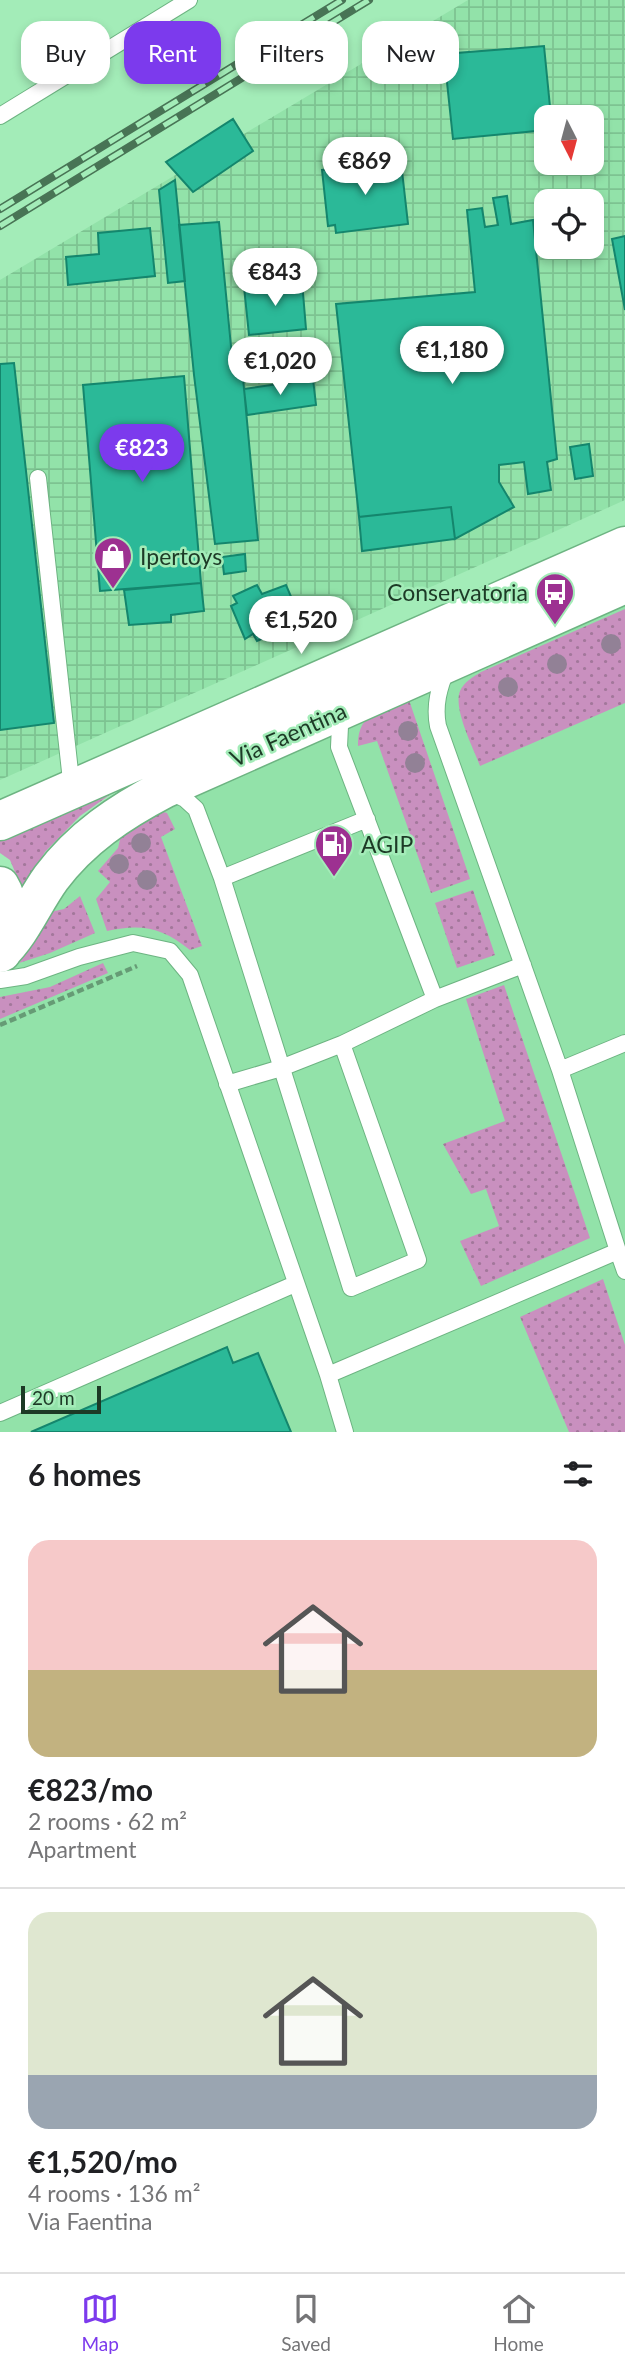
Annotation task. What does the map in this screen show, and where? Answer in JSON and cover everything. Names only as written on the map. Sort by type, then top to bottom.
[{"type":"main road","name":"Via Faentina","points":[[0,821],[625,546]]},
{"type":"main road","name":"Via Faentina","points":[[1,962],[51,879],[78,846],[128,808],[164,789],[625,584]]},
{"type":"main road","points":[[1,962],[9,912],[2,890]]},
{"type":"lane","points":[[0,116],[189,0]]},
{"type":"lane","points":[[38,478],[72,790]]},
{"type":"lane","points":[[449,663],[439,690],[436,714],[560,1070],[625,1271]]},
{"type":"lane","points":[[347,708],[340,726],[340,747],[435,999]]},
{"type":"lane","points":[[164,789],[185,799],[196,809],[222,878],[352,1288],[418,1260],[342,1044]]},
{"type":"lane","points":[[222,878],[367,819]]},
{"type":"lane","points":[[1,962],[26,976],[79,957],[133,943],[170,951],[190,975],[345,1432]]},
{"type":"lane","points":[[227,1084],[281,1068],[342,1044],[435,999],[523,965]]},
{"type":"lane","points":[[560,1070],[625,1043]]},
{"type":"lane","points":[[328,1376],[618,1251]]},
{"type":"lane","points":[[0,1413],[295,1284]]},
{"type":"path","points":[[0,1025],[141,965]]},
{"type":"shaded area","points":[[468,0],[625,0],[625,500],[0,780],[0,280],[328,84],[348,84],[348,72],[362,63],[362,84],[459,84],[459,21],[433,21]]},
{"type":"shaded area","points":[[625,600],[625,1432],[0,1432],[0,973],[6,970],[77,866],[160,800]]},
{"type":"shaded area","points":[[625,609],[625,703],[480,766],[459,708],[460,691],[464,685],[481,672]]},
{"type":"shaded area","points":[[408,697],[470,879],[431,893],[377,741],[358,746],[362,726],[373,713]]},
{"type":"shaded area","points":[[118,789],[80,816],[45,852],[23,891],[10,860],[0,853],[0,839]]},
{"type":"shaded area","points":[[153,809],[167,813],[175,829],[161,837],[202,946],[190,950],[171,937],[152,929],[107,931],[96,899],[110,882],[98,871],[118,848],[122,831]]},
{"type":"shaded area","points":[[473,890],[495,955],[457,968],[435,903]]},
{"type":"shaded area","points":[[80,896],[95,933],[19,963],[39,936],[46,913],[64,909]]},
{"type":"shaded area","points":[[103,963],[108,973],[0,1019],[0,997],[50,987]]},
{"type":"shaded area","points":[[504,985],[590,1238],[481,1286],[460,1241],[499,1226],[486,1189],[471,1194],[443,1144],[505,1121],[466,999]]},
{"type":"shaded area","points":[[603,1279],[625,1345],[625,1432],[569,1432],[520,1317]]},
{"type":"building","points":[[544,46],[550,105],[534,105],[534,131],[453,139],[447,84],[459,84],[459,53]]},
{"type":"building","points":[[233,119],[253,151],[193,192],[166,162]]},
{"type":"building","points":[[401,162],[408,224],[336,233],[335,225],[328,226],[322,170]]},
{"type":"building","points":[[175,180],[185,281],[168,283],[159,190]]},
{"type":"building","points":[[507,196],[511,224],[533,220],[534,259],[537,259],[557,459],[547,462],[551,490],[528,494],[524,462],[499,465],[499,482],[514,507],[455,539],[451,507],[359,517],[336,304],[475,292],[467,210],[482,208],[485,227],[498,225],[493,198]]},
{"type":"building","points":[[219,222],[233,367],[242,367],[258,540],[215,544],[179,225]]},
{"type":"building","points":[[150,228],[155,276],[68,285],[66,257],[99,254],[98,233]]},
{"type":"building","points":[[625,236],[625,310],[612,239]]},
{"type":"building","points":[[261,268],[263,285],[244,287],[241,271]]},
{"type":"building","points":[[302,281],[306,329],[249,335],[244,287]]},
{"type":"building","points":[[14,363],[54,723],[0,730],[0,364]]},
{"type":"building","points":[[184,376],[201,583],[100,591],[83,385]]},
{"type":"building","points":[[313,379],[316,405],[247,415],[244,389]]},
{"type":"building","points":[[589,444],[593,476],[575,479],[570,447]]},
{"type":"building","points":[[451,507],[455,539],[362,551],[359,517]]},
{"type":"building","points":[[245,554],[246,571],[224,574],[222,557]]},
{"type":"building","points":[[201,583],[204,611],[171,615],[171,622],[129,625],[124,590]]},
{"type":"building","points":[[257,585],[262,594],[286,585],[302,622],[257,641],[253,634],[245,639],[231,606],[237,603],[233,596]]},
{"type":"building","points":[[227,1347],[233,1363],[258,1353],[291,1432],[31,1432]]},
{"type":"railway","points":[[0,209],[342,0]]},
{"type":"railway","points":[[0,226],[369,0]]},
{"type":"place","name":"Ipertoys","points":[[113,590]]},
{"type":"place","name":"Conservatoria","points":[[555,626]]},
{"type":"place","name":"AGIP","points":[[334,878]]}]
